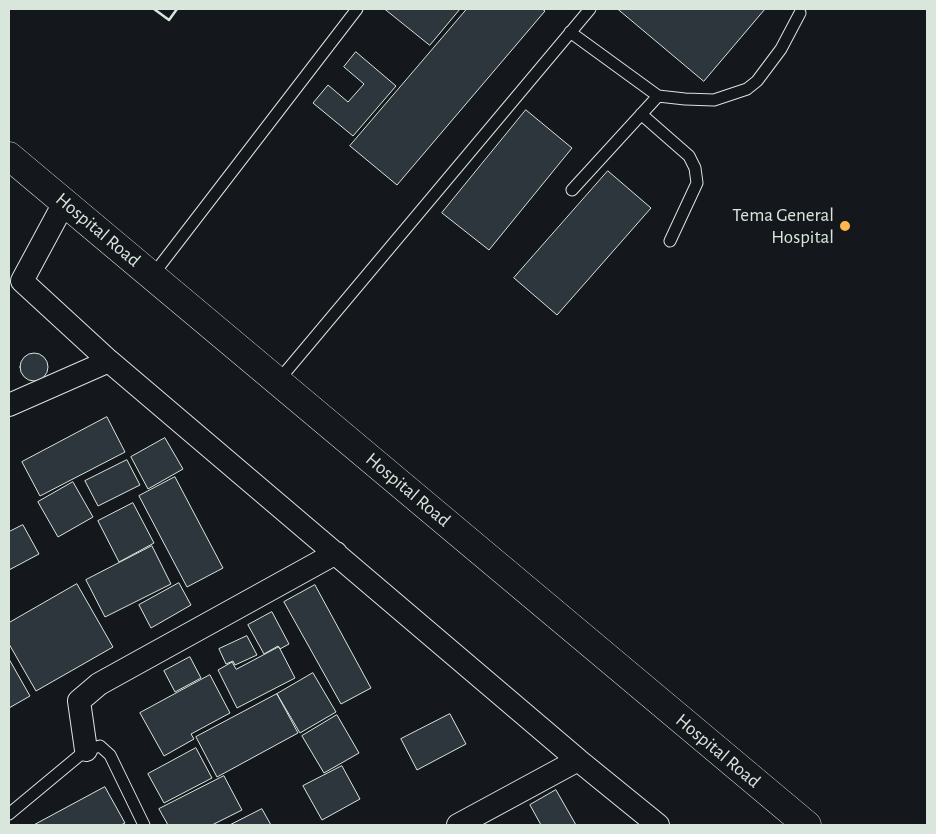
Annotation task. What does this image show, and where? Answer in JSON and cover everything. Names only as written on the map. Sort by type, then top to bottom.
[{"type":"main road","name":"Hospital Road","points":[[9,156],[807,825]]},
{"type":"street","points":[[64,203],[15,276],[109,360],[578,760],[658,825]]},
{"type":"street","points":[[9,405],[109,360]]},
{"type":"street","points":[[86,750],[79,701],[99,684],[336,553]]},
{"type":"street","points":[[458,825],[578,760]]},
{"type":"lane","points":[[152,276],[357,9]]},
{"type":"lane","points":[[278,381],[590,9]]},
{"type":"lane","points":[[570,32],[658,96],[714,100],[747,89],[757,81],[782,50],[800,12]]},
{"type":"lane","points":[[572,190],[658,96]]},
{"type":"lane","points":[[641,114],[689,156],[695,168],[697,183],[670,241]]},
{"type":"lane","points":[[9,814],[86,750],[100,746],[110,755],[144,825]]},
{"type":"building","points":[[385,9],[460,9],[430,45]]},
{"type":"building","points":[[467,9],[542,9],[545,11],[397,185],[350,146]]},
{"type":"building","points":[[618,9],[765,9],[704,81]]},
{"type":"building","points":[[356,52],[396,86],[353,136],[313,103],[328,85],[348,102],[364,84],[344,67]]},
{"type":"building","points":[[526,110],[572,148],[489,250],[442,213]]},
{"type":"building","points":[[608,171],[651,208],[557,315],[514,278]]},
{"type":"building","points":[[34,353],[44,357],[48,367],[44,377],[34,381],[24,377],[20,367],[24,357]]},
{"type":"building","points":[[107,417],[125,452],[40,496],[22,462]]},
{"type":"building","points":[[165,438],[183,469],[148,489],[131,457]]},
{"type":"building","points":[[127,460],[140,485],[98,506],[85,481]]},
{"type":"building","points":[[175,477],[223,568],[187,587],[139,496]]},
{"type":"building","points":[[73,482],[93,517],[58,537],[38,502]]},
{"type":"building","points":[[133,503],[154,543],[119,562],[98,521]]},
{"type":"building","points":[[23,525],[39,554],[9,570],[9,532]]},
{"type":"building","points":[[152,546],[171,584],[105,617],[86,580]]},
{"type":"building","points":[[179,583],[191,605],[151,628],[139,605]]},
{"type":"building","points":[[77,584],[113,647],[36,691],[9,644],[9,623]]},
{"type":"building","points":[[315,585],[371,688],[341,704],[284,602]]},
{"type":"building","points":[[272,612],[289,644],[280,649],[278,646],[264,654],[248,625]]},
{"type":"building","points":[[247,636],[257,655],[235,665],[233,661],[226,664],[219,649]]},
{"type":"building","points":[[279,647],[295,678],[237,708],[218,670],[232,662],[236,669]]},
{"type":"building","points":[[190,657],[201,678],[175,692],[164,671]]},
{"type":"building","points":[[9,659],[30,696],[9,708]]},
{"type":"building","points":[[313,673],[336,712],[300,733],[277,694]]},
{"type":"building","points":[[210,675],[230,713],[191,734],[194,739],[164,756],[140,713]]},
{"type":"building","points":[[277,694],[298,733],[217,777],[196,737]]},
{"type":"building","points":[[450,714],[466,744],[417,770],[401,739]]},
{"type":"building","points":[[337,715],[359,753],[324,773],[302,736]]},
{"type":"building","points":[[196,748],[212,778],[164,803],[148,774]]},
{"type":"building","points":[[342,766],[360,799],[322,820],[303,786]]},
{"type":"building","points":[[224,776],[242,810],[212,825],[168,825],[159,809]]},
{"type":"building","points":[[105,787],[125,823],[121,825],[34,825]]},
{"type":"building","points":[[556,790],[576,825],[541,825],[530,805]]},
{"type":"building","points":[[262,809],[271,825],[230,825]]},
{"type":"wall","points":[[154,9],[169,20],[177,9]]},
{"type":"place","name":"Tema General Hospital","points":[[845,226]]}]
